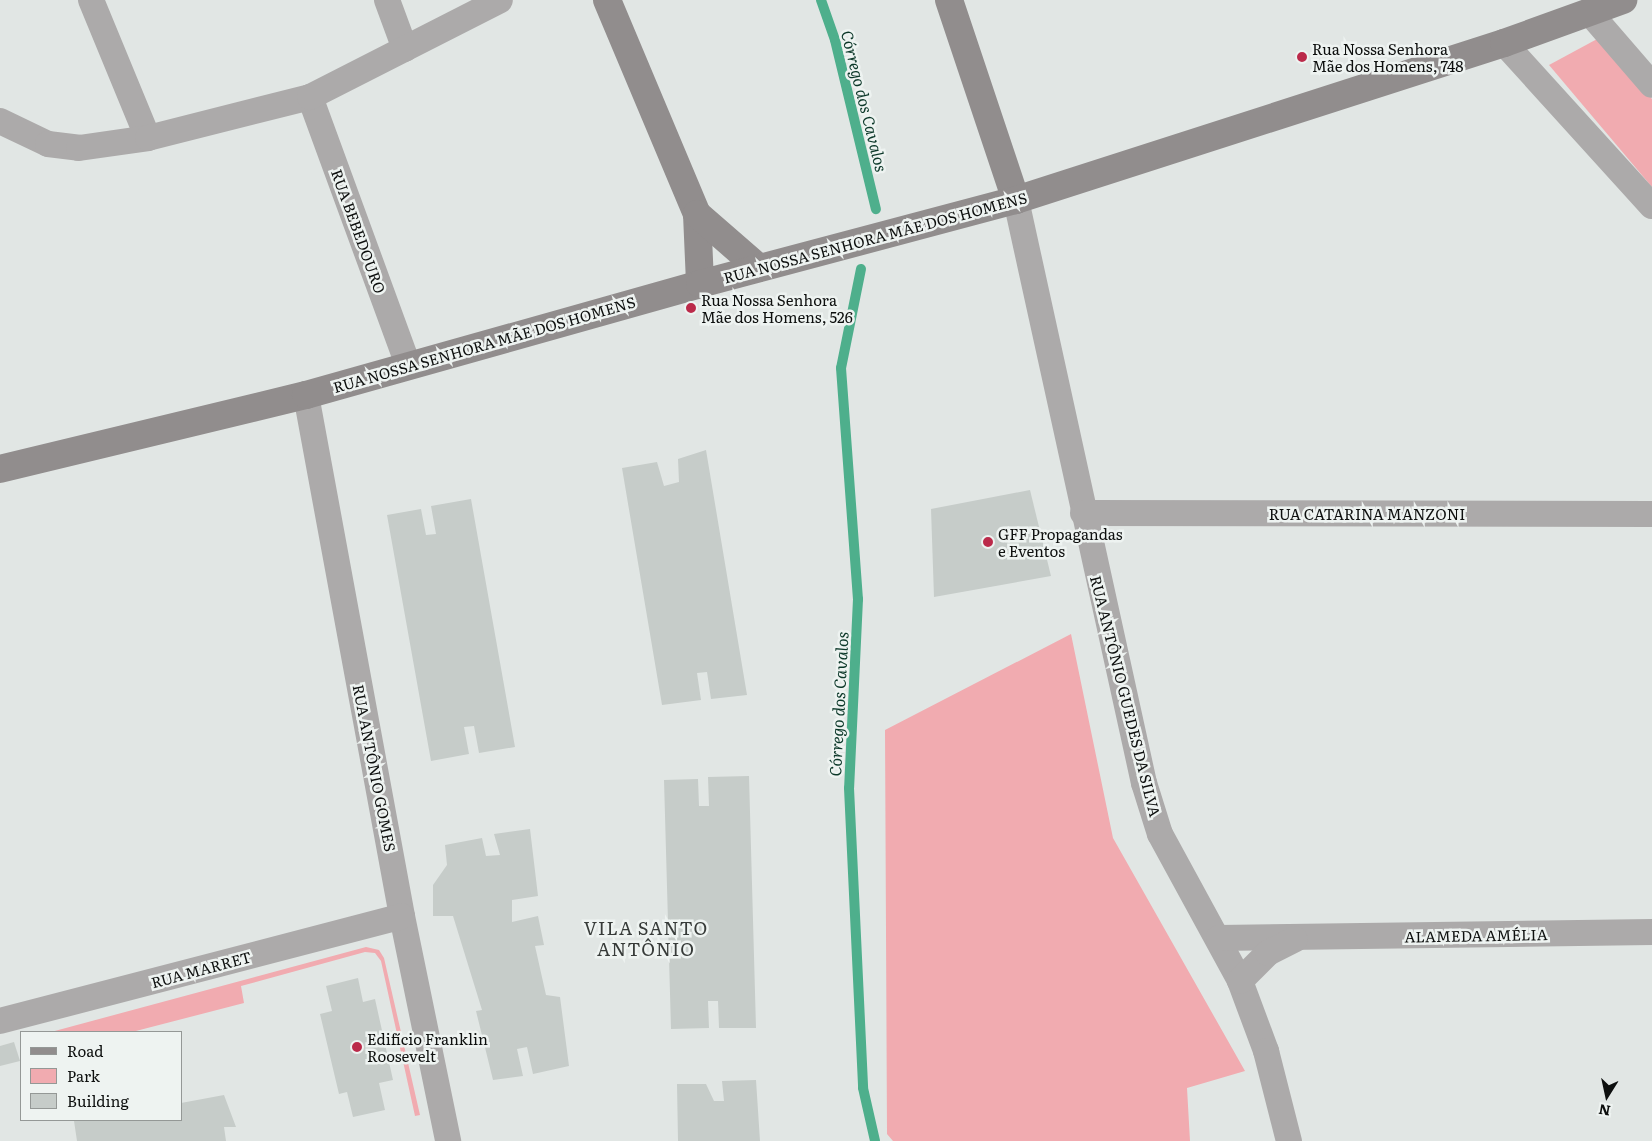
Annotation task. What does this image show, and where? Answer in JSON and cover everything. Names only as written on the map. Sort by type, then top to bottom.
[{"type":"street","points":[[91,0],[148,138]]},
{"type":"street","points":[[387,0],[405,49]]},
{"type":"street","points":[[0,121],[48,144],[79,148],[148,138],[310,97],[500,0]]},
{"type":"street","points":[[607,0],[697,214],[700,284]]},
{"type":"street","points":[[949,0],[1016,200]]},
{"type":"street","name":"RUA NOSSA SENHORA MÃE DOS HOMENS","points":[[0,469],[306,394],[700,284],[1016,200],[1504,43],[1622,0]]},
{"type":"street","points":[[1589,12],[1652,84]]},
{"type":"street","points":[[1504,43],[1652,206]]},
{"type":"street","name":"RUA BEBEDOURO","points":[[310,97],[408,365]]},
{"type":"street","name":"RUA ANTÔNIO GUEDES DA SILVA","points":[[1016,200],[1083,513],[1144,783],[1160,834],[1219,938],[1240,980],[1266,1051],[1288,1141]]},
{"type":"street","points":[[697,214],[759,268]]},
{"type":"street","name":"RUA ANTÔNIO GOMES","points":[[306,394],[402,916],[448,1141]]},
{"type":"street","name":"RUA CATARINA MANZONI","points":[[1083,513],[1652,514]]},
{"type":"street","name":"RUA MARRET","points":[[0,1021],[402,916]]},
{"type":"street","name":"ALAMEDA AMÉLIA","points":[[1219,938],[1652,932]]},
{"type":"street","name":"ALAMEDA AMÉLIA","points":[[1240,980],[1268,953],[1300,937]]},
{"type":"green space","points":[[1599,38],[1652,99],[1652,187],[1549,65]]},
{"type":"green space","points":[[1071,634],[1113,838],[1245,1071],[1187,1088],[1190,1141],[893,1141],[887,1134],[885,730]]},
{"type":"green space","points":[[366,947],[379,950],[384,958],[420,1115],[415,1116],[381,961],[375,953],[365,952],[241,986],[244,1003],[136,1031],[55,1031]]},
{"type":"building","points":[[706,450],[747,695],[711,699],[707,672],[697,673],[701,700],[662,705],[622,468],[657,462],[664,486],[679,482],[678,459]]},
{"type":"building","name":"GFF Propagandas e Eventos","points":[[1030,490],[1051,576],[934,597],[931,509]]},
{"type":"building","points":[[471,499],[515,747],[479,753],[474,726],[464,727],[469,754],[431,761],[387,515],[421,509],[426,535],[436,534],[431,506]]},
{"type":"building","points":[[749,776],[756,1028],[719,1028],[718,1001],[708,1001],[709,1028],[671,1029],[664,780],[698,779],[699,806],[709,806],[708,777]]},
{"type":"building","points":[[530,829],[538,896],[512,900],[512,922],[538,916],[544,945],[535,946],[546,995],[560,997],[569,1066],[533,1074],[527,1047],[517,1049],[523,1076],[493,1080],[476,1011],[482,1010],[453,916],[433,916],[433,885],[447,865],[445,845],[482,838],[486,856],[500,855],[494,834]]},
{"type":"building","name":"Edifício Franklin Roosevelt","points":[[358,978],[363,1002],[375,999],[393,1080],[379,1083],[385,1110],[353,1117],[347,1092],[339,1094],[320,1014],[332,1011],[326,986]]},
{"type":"building","points":[[14,1042],[20,1061],[0,1066],[0,1046]]},
{"type":"building","points":[[756,1080],[760,1141],[678,1141],[677,1084],[706,1084],[714,1101],[724,1101],[722,1081]]},
{"type":"building","points":[[224,1095],[236,1127],[224,1127],[226,1141],[77,1141],[74,1121],[182,1121],[182,1103]]},
{"type":"waterway","name":"Córrego dos Cavalos","points":[[821,0],[835,40],[876,209]]},
{"type":"waterway","name":"Córrego dos Cavalos","points":[[861,269],[841,368],[858,599],[849,788],[863,1088],[875,1141]]},
{"type":"place","name":"Rua Nossa Senhora Mãe dos Homens, 748","points":[[1302,57]]},
{"type":"place","name":"Rua Nossa Senhora Mãe dos Homens, 526","points":[[691,308]]},
{"type":"place","name":"GFF Propagandas e Eventos","points":[[988,542]]},
{"type":"place","name":"Edifício Franklin Roosevelt","points":[[357,1047]]},
{"type":"district","name":"VILA SANTO ANTÔNIO","points":[[646,940]]}]
